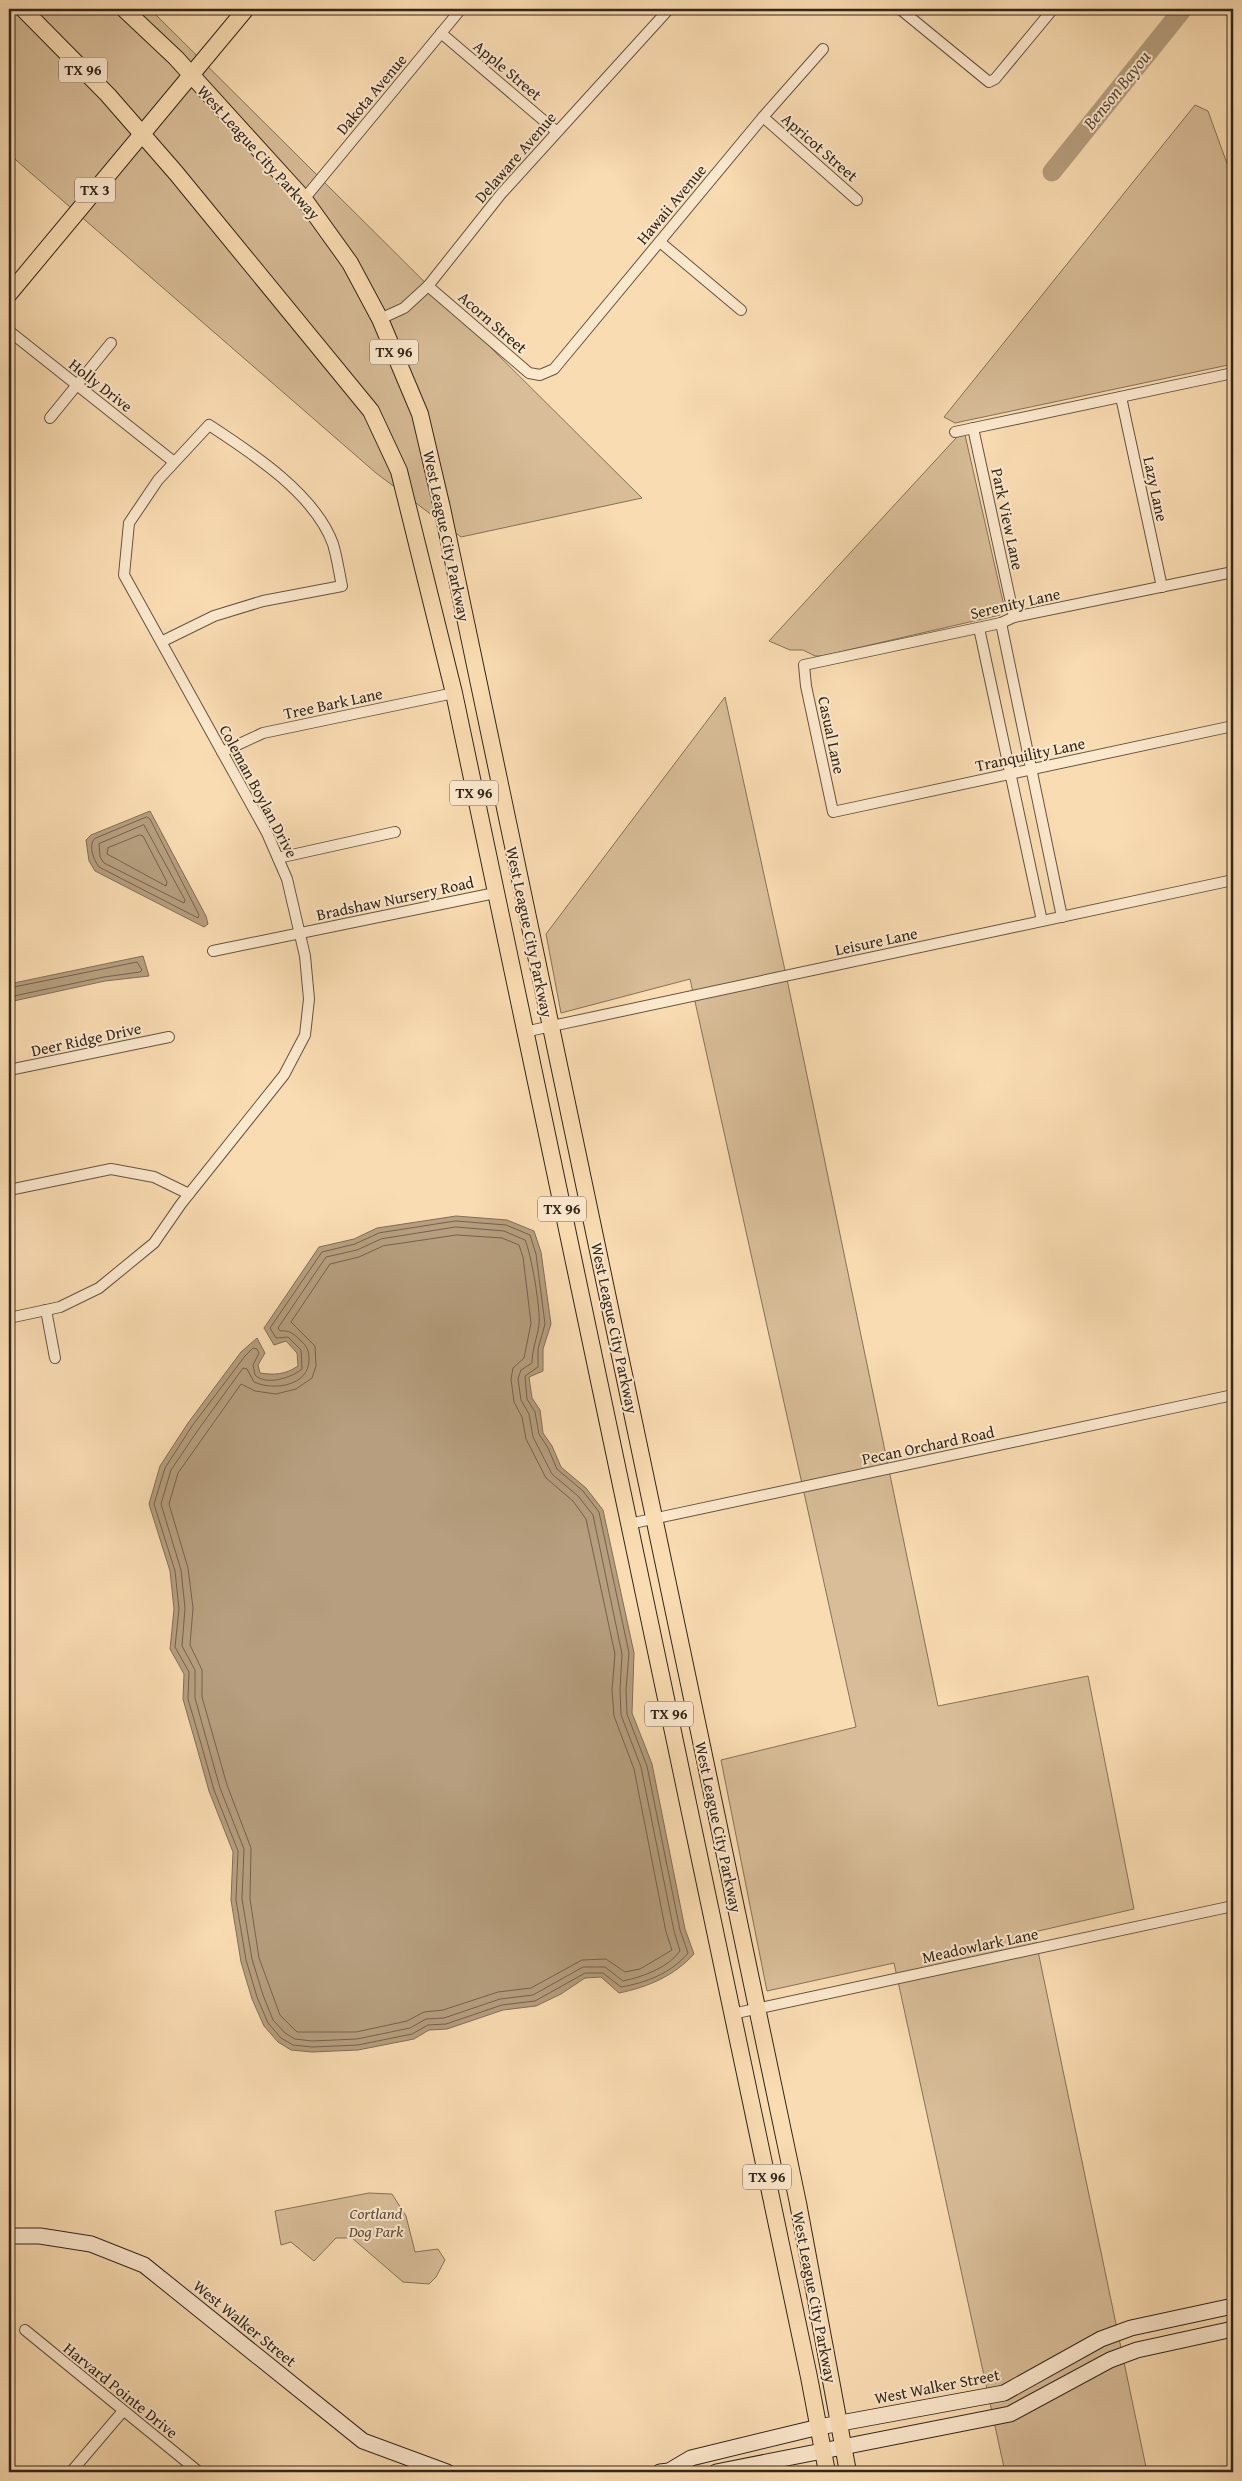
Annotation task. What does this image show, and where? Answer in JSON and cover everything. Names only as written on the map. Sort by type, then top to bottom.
[{"type":"main road","name":"TX 96","points":[[23,9],[108,96],[142,134]]},
{"type":"main road","name":"TX 96","points":[[124,9],[191,75]]},
{"type":"main road","name":"TX 3","points":[[9,294],[246,9]]},
{"type":"main road","name":"West League City Parkway","points":[[191,75],[304,199],[350,263],[380,319],[420,414],[799,2206],[848,2472]]},
{"type":"main road","name":"West League City Parkway","points":[[142,134],[182,180],[371,411],[399,471],[454,692],[827,2472]]},
{"type":"main road","points":[[454,692],[479,687]]},
{"type":"street","name":"Dakota Avenue","points":[[304,199],[461,9]]},
{"type":"street","name":"Delaware Avenue","points":[[380,319],[404,308],[428,286],[501,194],[556,131],[669,9]]},
{"type":"street","points":[[900,9],[988,82],[995,79],[1053,9]]},
{"type":"street","name":"Apple Street","points":[[441,33],[556,131]]},
{"type":"street","name":"Hawaii Avenue","points":[[540,375],[554,369],[763,118],[824,49]]},
{"type":"street","name":"Apricot Street","points":[[763,118],[857,200]]},
{"type":"street","points":[[660,242],[741,310]]},
{"type":"street","name":"Acorn Street","points":[[428,286],[529,373],[540,375]]},
{"type":"street","name":"Holly Drive","points":[[9,331],[174,462]]},
{"type":"street","points":[[50,418],[111,343]]},
{"type":"street","points":[[954,432],[1233,372]]},
{"type":"street","name":"Lazy Lane","points":[[1121,397],[1162,587]]},
{"type":"street","name":"Coleman Boylan Drive","points":[[9,1318],[60,1307],[99,1288],[154,1243],[189,1194],[284,1075],[305,1035],[309,999],[306,956],[287,879],[267,833],[124,575],[129,523],[158,480],[209,425],[237,443],[311,505],[333,544],[342,586],[263,601],[214,616],[162,642]]},
{"type":"street","name":"Park View Lane","points":[[973,428],[1014,617]]},
{"type":"street","name":"Serenity Lane","points":[[804,665],[1001,624],[1014,617],[1233,572]]},
{"type":"street","points":[[1001,624],[1062,917]]},
{"type":"street","points":[[979,628],[1042,921]]},
{"type":"street","name":"Casual Lane","points":[[804,665],[806,686],[833,812]]},
{"type":"street","name":"Tree Bark Lane","points":[[222,752],[263,733],[454,692]]},
{"type":"street","name":"Tranquility Lane","points":[[833,812],[1233,726]]},
{"type":"street","points":[[278,858],[395,832]]},
{"type":"street","name":"Leisure Lane","points":[[524,1032],[1233,880]]},
{"type":"street","name":"Bradshaw Nursery Road","points":[[214,951],[495,893]]},
{"type":"street","name":"Deer Ridge Drive","points":[[9,1070],[170,1037]]},
{"type":"street","points":[[9,1190],[111,1169],[154,1177],[189,1194]]},
{"type":"street","points":[[46,1310],[55,1358]]},
{"type":"street","name":"Pecan Orchard Road","points":[[629,1524],[1233,1395]]},
{"type":"street","name":"Meadowlark Lane","points":[[732,2014],[757,2007],[1233,1906]]},
{"type":"street","name":"West Walker Street","points":[[9,2236],[40,2236],[91,2244],[144,2265],[364,2441],[447,2472]]},
{"type":"street","name":"West Walker Street","points":[[668,2472],[692,2458],[818,2427],[1004,2393],[1101,2339],[1131,2328],[1233,2306]]},
{"type":"street","points":[[716,2472],[1010,2414],[1110,2360],[1137,2350],[1233,2329]]},
{"type":"street","name":"Harvard Pointe Drive","points":[[25,2330],[199,2472]]},
{"type":"street","points":[[71,2472],[123,2410]]},
{"type":"green space","points":[[9,9],[150,9],[642,498],[461,537],[376,473],[9,154]]},
{"type":"green space","points":[[1195,105],[1208,111],[1233,180],[1233,364],[955,423],[944,417]]},
{"type":"green space","points":[[965,435],[1004,606],[1000,615],[822,656],[815,656],[803,650],[790,650],[769,641],[957,437]]},
{"type":"green space","points":[[725,697],[788,984],[938,1706],[1088,1676],[1134,1909],[1034,1932],[1147,2472],[1005,2472],[894,1963],[767,1991],[721,1760],[856,1727],[690,979],[561,1013],[546,934]]},
{"type":"green space","name":"Cortland Dog Park","points":[[369,2193],[392,2194],[406,2216],[415,2252],[438,2249],[445,2260],[436,2277],[429,2284],[403,2282],[352,2238],[336,2238],[314,2261],[291,2242],[281,2245],[275,2211]]},
{"type":"water","points":[[150,811],[206,916],[208,924],[204,927],[95,871],[89,861],[86,840],[91,835]]},
{"type":"water","points":[[143,956],[149,976],[105,981],[9,1002],[9,984]]},
{"type":"water","points":[[456,1216],[507,1220],[534,1231],[541,1252],[551,1324],[543,1349],[543,1371],[529,1377],[532,1398],[540,1410],[543,1433],[552,1446],[561,1467],[586,1488],[603,1510],[634,1653],[632,1713],[652,1764],[685,1929],[694,1954],[678,1969],[650,1984],[630,1991],[619,1993],[601,1977],[585,1978],[561,1994],[536,2006],[503,2010],[447,2029],[429,2030],[414,2039],[358,2050],[312,2052],[291,2050],[278,2042],[264,2026],[252,1999],[241,1962],[231,1900],[233,1852],[209,1791],[183,1699],[184,1674],[170,1649],[174,1609],[170,1571],[149,1504],[160,1466],[188,1423],[241,1352],[257,1338],[265,1353],[258,1365],[260,1373],[279,1374],[298,1366],[297,1353],[286,1341],[274,1345],[264,1328],[319,1247],[354,1239],[377,1228]]},
{"type":"waterway","name":"Benson Bayou","points":[[1052,172],[1183,9]]}]
